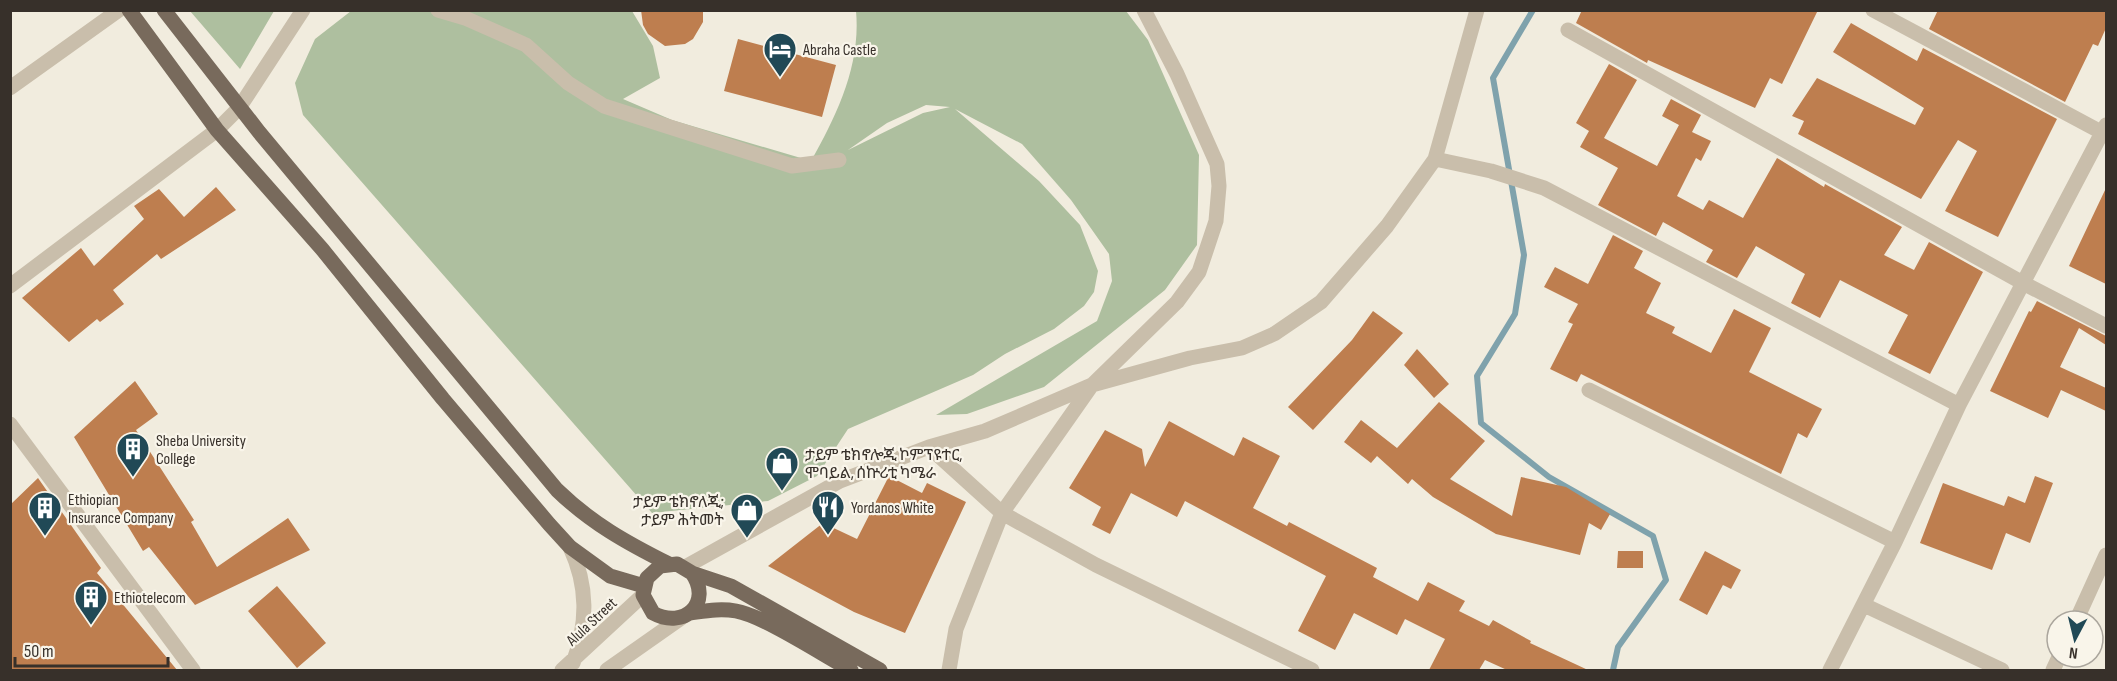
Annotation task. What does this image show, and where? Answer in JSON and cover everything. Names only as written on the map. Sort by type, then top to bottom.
[{"type":"main road","points":[[129,10],[217,130],[322,249],[443,399],[570,547],[610,576],[644,591],[653,613],[672,620],[686,615],[723,609],[739,611],[851,670]]},
{"type":"main road","points":[[164,10],[239,108],[558,490],[583,514],[619,539],[669,564],[731,586],[880,670]]},
{"type":"main road","points":[[322,249],[345,233]]},
{"type":"main road","points":[[644,591],[652,571],[669,564]]},
{"type":"main road","points":[[686,615],[699,597],[699,588],[689,570]]},
{"type":"street","points":[[10,88],[119,10]]},
{"type":"street","points":[[10,286],[217,130],[239,108],[303,10]]},
{"type":"street","points":[[438,10],[465,18],[526,45],[568,83],[604,106],[792,166],[839,159]]},
{"type":"street","points":[[939,670],[951,664],[956,629],[1002,513],[1092,385],[1182,294],[1199,272],[1216,221],[1219,186],[1217,164],[1178,74],[1144,10]]},
{"type":"street","points":[[689,570],[840,481],[928,447],[985,430],[1092,385],[1190,358],[1242,348],[1274,334],[1321,302],[1387,226],[1435,159],[1477,10]]},
{"type":"street","points":[[1830,670],[1895,542],[1959,405],[2105,129],[1873,10]]},
{"type":"street","points":[[1568,30],[2023,284],[2106,326]]},
{"type":"street","points":[[1435,159],[1544,188],[1959,405]]},
{"type":"street","points":[[1589,390],[1895,542]]},
{"type":"street","points":[[10,424],[193,670]]},
{"type":"street","points":[[928,447],[1002,513],[1096,565],[1312,670]]},
{"type":"street","points":[[568,667],[582,634],[585,607],[582,579],[570,547]]},
{"type":"street","points":[[2081,609],[2106,555]]},
{"type":"street","name":"Alula Street","points":[[568,667],[644,591]]},
{"type":"street","points":[[1864,605],[2002,670]]},
{"type":"street","points":[[607,670],[686,615]]},
{"type":"green space","points":[[190,11],[274,11],[240,69]]},
{"type":"green space","points":[[351,11],[632,11],[653,46],[660,78],[623,99],[672,120],[811,161],[838,108],[851,70],[857,31],[856,11],[1126,11],[1148,40],[1199,155],[1197,245],[1165,290],[1044,387],[967,414],[936,415],[1097,321],[1112,281],[1109,254],[1071,200],[1022,144],[955,109],[1039,181],[1080,225],[1098,271],[1094,292],[1084,306],[1054,329],[1005,354],[973,375],[848,429],[817,476],[768,501],[652,513],[303,115],[295,83],[315,39]],"holes":[[[926,105],[950,107],[923,113],[848,150],[887,123]]]},
{"type":"building","points":[[641,10],[703,10],[703,22],[693,39],[685,44],[665,46],[648,34],[643,25]]},
{"type":"building","points":[[1582,10],[1818,10],[1782,84],[1770,78],[1755,108],[1648,60],[1647,63],[1576,23]]},
{"type":"building","points":[[1938,10],[2106,10],[2106,28],[2098,46],[2093,44],[2065,102],[1929,29]]},
{"type":"building","points":[[1851,23],[1917,61],[1923,48],[2057,119],[1998,237],[1945,211],[1977,151],[1958,140],[1921,199],[1798,134],[1804,121],[1792,116],[1817,78],[1915,125],[1924,108],[1833,52]]},
{"type":"building","name":"Abraha Castle","points":[[738,39],[836,65],[822,117],[724,91]]},
{"type":"building","points":[[1609,64],[1637,80],[1604,138],[1657,166],[1679,125],[1662,116],[1671,99],[1701,115],[1692,132],[1711,141],[1701,161],[1696,158],[1677,196],[1703,210],[1709,200],[1743,218],[1777,158],[1824,187],[1825,184],[1902,227],[1884,255],[1914,270],[1929,242],[1983,272],[1930,374],[1888,353],[1908,315],[1840,280],[1820,318],[1791,303],[1805,274],[1756,246],[1737,278],[1706,262],[1713,250],[1663,222],[1656,236],[1598,205],[1618,168],[1580,147],[1589,131],[1576,123]]},
{"type":"building","points":[[216,187],[236,210],[161,259],[157,254],[113,290],[124,304],[100,322],[97,319],[69,342],[22,298],[81,248],[94,266],[144,219],[134,206],[159,189],[184,217]]},
{"type":"building","points":[[2106,188],[2106,284],[2069,266]]},
{"type":"building","points":[[1613,235],[1643,251],[1634,268],[1661,283],[1646,313],[1675,327],[1672,333],[1711,353],[1734,309],[1771,328],[1749,372],[1822,409],[1807,438],[1798,433],[1781,474],[1581,374],[1577,382],[1550,369],[1573,324],[1568,322],[1578,304],[1544,287],[1555,267],[1588,284]]},
{"type":"building","points":[[2037,301],[2106,336],[2106,345],[2079,328],[2060,367],[2106,388],[2106,411],[2061,390],[2048,418],[1990,391],[2029,311],[2031,312]]},
{"type":"building","points":[[1373,311],[1403,333],[1313,430],[1288,407],[1352,340]]},
{"type":"building","points":[[1417,349],[1449,384],[1434,398],[1404,365]]},
{"type":"building","points":[[135,381],[158,414],[136,430],[194,520],[191,522],[217,567],[288,518],[310,550],[195,605],[149,547],[143,551],[74,437]]},
{"type":"building","points":[[1439,402],[1485,441],[1450,479],[1512,516],[1521,477],[1566,487],[1610,514],[1601,530],[1589,523],[1580,555],[1496,534],[1433,497],[1412,479],[1408,484],[1377,456],[1371,463],[1344,442],[1361,420],[1397,448]]},
{"type":"building","points":[[1169,421],[1234,456],[1243,437],[1280,456],[1253,508],[1287,526],[1289,522],[1377,568],[1373,577],[1418,601],[1428,582],[1465,601],[1459,611],[1489,626],[1493,620],[1531,641],[1530,643],[1588,670],[1507,670],[1485,660],[1479,670],[1429,670],[1445,639],[1405,619],[1397,635],[1354,613],[1335,650],[1298,631],[1326,576],[1185,501],[1177,517],[1131,493],[1110,534],[1092,525],[1101,507],[1069,488],[1105,430],[1142,449],[1145,467]]},
{"type":"building","points":[[889,476],[922,493],[927,483],[966,502],[905,633],[854,612],[768,566],[823,523],[857,539]]},
{"type":"building","points":[[2035,476],[2053,483],[2030,543],[2006,533],[1992,570],[1920,543],[1943,483],[2004,506],[2008,496],[2025,503]]},
{"type":"building","points":[[38,478],[101,568],[97,573],[177,670],[10,670],[10,505]]},
{"type":"building","points":[[1618,551],[1643,551],[1643,568],[1617,568]]},
{"type":"building","points":[[1705,551],[1741,570],[1731,589],[1723,585],[1707,615],[1679,600]]},
{"type":"building","points":[[277,586],[326,643],[297,668],[248,611]]},
{"type":"waterway","points":[[1533,10],[1493,78],[1524,255],[1515,314],[1477,376],[1481,423],[1549,477],[1653,536],[1666,580],[1618,647],[1613,670]]},
{"type":"place","name":"Abraha Castle","points":[[780,78]]},
{"type":"place","name":"Sheba University College","points":[[133,478]]},
{"type":"place","name":"ታይም ቴክኖሎጂ ኮምፕዩተር, ሞባይል, ሰኵሪቲ ካሜራ","points":[[782,492]]},
{"type":"place","name":"Yordanos White","points":[[828,536]]},
{"type":"place","name":"Ethiopian Insurance Company","points":[[45,537]]},
{"type":"place","name":"ታይም ቴክኖለጂ; ታይም ሕትመት","points":[[747,539]]},
{"type":"place","name":"Ethiotelecom","points":[[91,626]]}]
